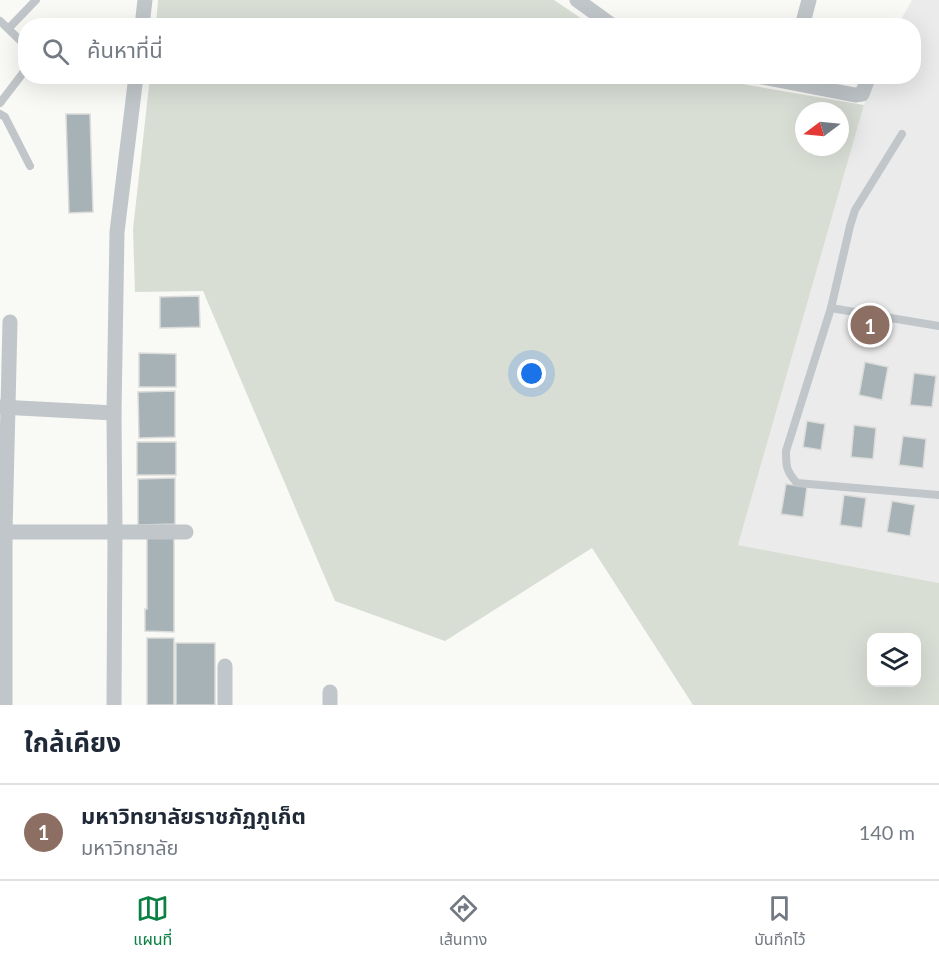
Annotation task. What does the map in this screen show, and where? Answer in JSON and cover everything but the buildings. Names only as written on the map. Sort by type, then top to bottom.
[{"type":"street","points":[[143,18],[145,0]]},
{"type":"street","points":[[577,0],[602,18]]},
{"type":"street","points":[[804,18],[809,0]]},
{"type":"street","points":[[114,705],[114,413],[117,232],[135,84]]},
{"type":"street","points":[[808,84],[855,95],[862,94],[866,84]]},
{"type":"street","points":[[5,705],[4,407],[10,322]]},
{"type":"street","points":[[4,407],[114,413]]},
{"type":"street","points":[[3,532],[186,532]]},
{"type":"street","points":[[225,666],[225,705]]},
{"type":"lane","points":[[19,18],[36,0]]},
{"type":"lane","points":[[9,28],[18,19]]},
{"type":"lane","points":[[0,21],[18,38]]},
{"type":"lane","points":[[0,103],[18,79]]},
{"type":"lane","points":[[0,114],[5,117],[30,166]]},
{"type":"lane","points":[[902,134],[855,210],[831,308],[786,451],[786,465],[788,473],[797,483],[939,495]]},
{"type":"lane","points":[[831,308],[939,326]]},
{"type":"shaded area","points":[[158,0],[554,0],[581,18],[157,18]]},
{"type":"shaded area","points":[[912,0],[939,0],[939,583],[738,545],[870,84],[921,84],[921,18],[902,18]]},
{"type":"shaded area","points":[[149,84],[742,84],[847,102],[795,102],[795,156],[849,156],[849,102],[864,105],[738,545],[939,583],[939,705],[693,705],[592,548],[445,641],[335,601],[203,291],[135,292],[133,229]]},
{"type":"place","name":"มหาวิทยาลัยราชภัฏภูเก็ต","points":[[870,325]]}]
